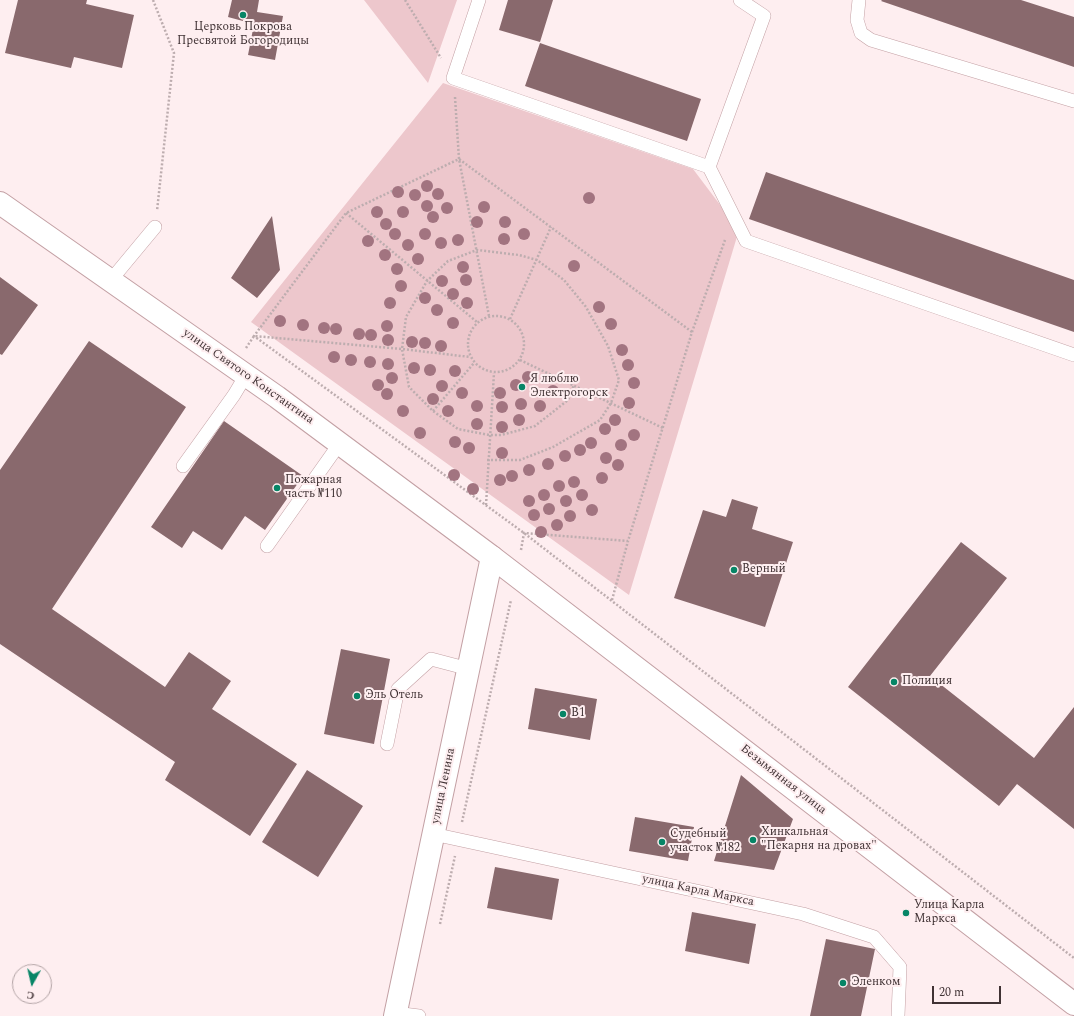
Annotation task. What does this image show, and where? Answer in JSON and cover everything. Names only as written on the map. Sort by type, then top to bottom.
[{"type":"street","name":"улица Святого Константина","points":[[0,203],[239,370],[340,443],[492,557]]},
{"type":"street","name":"Безымянная улица","points":[[492,557],[1074,1004]]},
{"type":"street","name":"улица Ленина","points":[[395,1015],[492,557]]},
{"type":"lane","points":[[479,0],[453,78],[709,167],[746,241],[1074,355]]},
{"type":"lane","points":[[709,167],[764,16],[740,0]]},
{"type":"lane","points":[[859,0],[857,20],[861,33],[871,40],[1074,101]]},
{"type":"lane","points":[[111,280],[155,227]]},
{"type":"lane","points":[[183,466],[234,395],[239,370]]},
{"type":"lane","points":[[267,546],[340,443]]},
{"type":"lane","points":[[387,744],[398,689],[431,659],[469,669]]},
{"type":"lane","name":"улица Карла Маркса","points":[[433,834],[803,914],[874,937],[900,967],[898,1016]]},
{"type":"lane","points":[[395,1015],[419,1016]]},
{"type":"path","points":[[154,0],[174,53],[155,227]]},
{"type":"path","points":[[405,0],[453,78],[459,159],[489,316]]},
{"type":"path","points":[[239,370],[254,336],[346,213],[459,159]]},
{"type":"path","points":[[459,159],[692,332]]},
{"type":"path","points":[[346,213],[427,282],[477,322]]},
{"type":"path","points":[[612,600],[628,541],[692,332],[734,217]]},
{"type":"path","points":[[510,319],[551,227]]},
{"type":"path","points":[[487,460],[520,460],[553,447],[600,420],[611,403],[618,380],[608,346],[586,307],[564,280],[537,260],[519,255],[477,250],[448,261],[427,282],[406,317],[402,349],[409,387],[433,411],[458,429],[489,435],[501,435],[535,426],[568,400],[574,385]]},
{"type":"path","points":[[500,315],[510,319],[521,330],[525,345],[520,360],[509,370],[494,372],[483,370],[474,363],[470,357],[467,345],[470,333],[477,322],[489,316],[500,315]]},
{"type":"path","points":[[254,336],[402,349],[470,357]]},
{"type":"path","points":[[254,336],[524,533],[1074,958]]},
{"type":"path","points":[[520,360],[663,428]]},
{"type":"path","points":[[433,411],[474,363]]},
{"type":"path","points":[[486,505],[487,460],[494,372]]},
{"type":"path","points":[[524,533],[628,541]]},
{"type":"path","points":[[440,924],[524,533]]},
{"type":"shaded area","points":[[364,0],[457,0],[428,83]]},
{"type":"shaded area","points":[[443,83],[693,169],[739,230],[629,595],[251,322]]},
{"type":"building","points":[[18,0],[87,0],[86,4],[134,15],[122,68],[74,57],[71,68],[5,53]]},
{"type":"building","points":[[232,0],[259,0],[257,12],[283,16],[275,60],[248,55],[254,24],[228,17]]},
{"type":"building","points":[[508,0],[553,0],[540,42],[499,30]]},
{"type":"building","points":[[1021,0],[1074,17],[1074,67],[881,1]]},
{"type":"building","points":[[540,43],[701,99],[687,141],[525,86]]},
{"type":"building","points":[[766,172],[1074,280],[1074,332],[749,219]]},
{"type":"building","points":[[272,216],[280,270],[257,298],[231,278]]},
{"type":"building","points":[[0,277],[38,305],[2,355],[0,354]]},
{"type":"building","points":[[89,341],[186,407],[52,609],[165,687],[189,652],[231,681],[212,709],[297,764],[250,836],[165,780],[175,762],[0,644],[0,470]]},
{"type":"building","points":[[224,421],[303,476],[265,530],[245,516],[222,550],[193,531],[182,548],[151,527]]},
{"type":"building","name":"Верный","points":[[732,499],[758,507],[752,529],[793,542],[765,627],[674,598],[703,510],[726,517]]},
{"type":"building","name":"Полиция","points":[[961,542],[1007,578],[930,676],[1034,758],[1074,707],[1074,829],[1017,784],[999,806],[848,687]]},
{"type":"building","name":"Эль Отель","points":[[341,649],[390,659],[374,744],[324,734]]},
{"type":"building","name":"B1","points":[[535,688],[597,699],[590,740],[528,729]]},
{"type":"building","points":[[307,770],[363,806],[318,877],[262,842]]},
{"type":"building","name":"Хинкальная \"Пекарня на дровах\"","points":[[741,775],[793,819],[774,870],[714,861]]},
{"type":"building","points":[[635,817],[694,827],[688,861],[629,851]]},
{"type":"building","points":[[495,867],[559,879],[552,920],[487,908]]},
{"type":"building","points":[[692,912],[756,924],[749,964],[685,951]]},
{"type":"building","name":"Эленком","points":[[826,939],[875,949],[861,1016],[810,1016]]},
{"type":"place","name":"Церковь Покрова Пресвятой Богородицы","points":[[243,15]]},
{"type":"place","name":"Я люблю Электрогорск","points":[[522,387]]},
{"type":"place","name":"Пожарная часть №110","points":[[277,488]]},
{"type":"place","name":"Верный","points":[[734,570]]},
{"type":"place","name":"Полиция","points":[[894,682]]},
{"type":"place","name":"Эль Отель","points":[[357,696]]},
{"type":"place","name":"B1","points":[[563,714]]},
{"type":"place","name":"Хинкальная \"Пекарня на дровах\"","points":[[753,840]]},
{"type":"place","name":"Судебный участок №182","points":[[662,842]]},
{"type":"place","name":"Улица Карла Маркса","points":[[906,913]]},
{"type":"place","name":"Эленком","points":[[843,983]]}]
